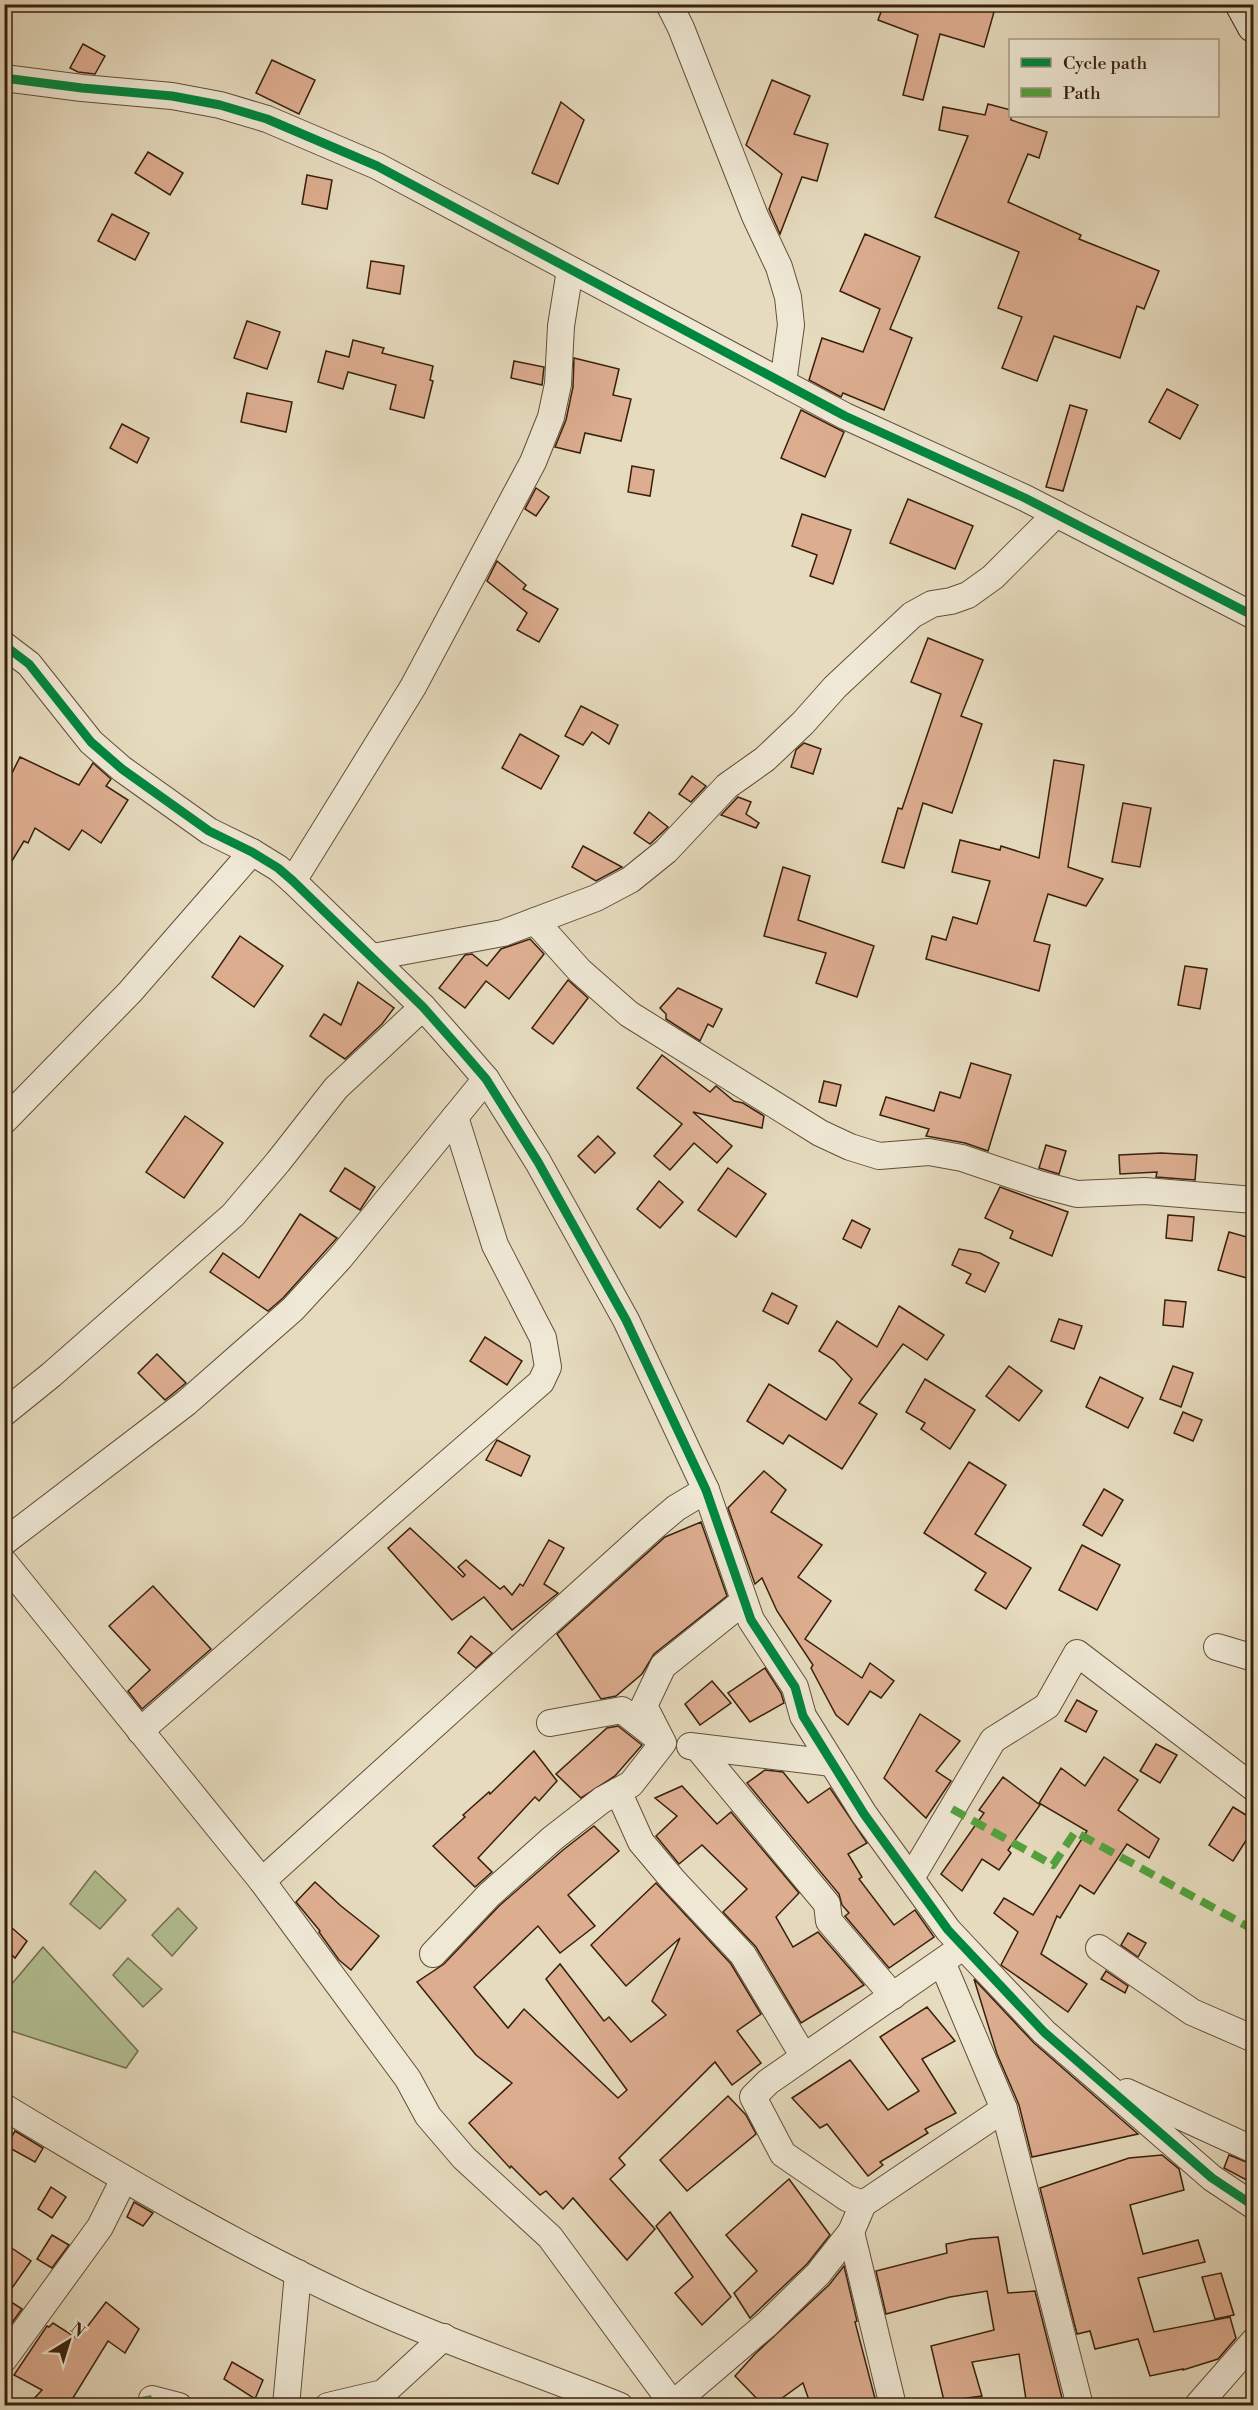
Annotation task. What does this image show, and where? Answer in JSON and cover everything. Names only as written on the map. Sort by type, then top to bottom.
[{"type":"street","points":[[669,4],[681,28],[755,216],[779,267],[788,297],[791,325],[783,383]]},
{"type":"street","points":[[1242,4],[1254,26]]},
{"type":"street","points":[[4,78],[172,96],[220,105],[267,119],[377,166],[845,416],[1056,514],[1254,616]]},
{"type":"street","points":[[293,881],[413,687],[533,462],[550,417],[558,384],[561,326],[570,270]]},
{"type":"street","points":[[373,957],[503,933],[596,898],[630,880],[666,851],[727,786],[765,759],[835,687],[912,615],[932,604],[968,595],[993,577],[1056,514]]},
{"type":"street","points":[[4,645],[29,664],[91,742],[122,769],[209,831],[252,852],[278,868],[293,881],[423,1007],[486,1079],[538,1162],[626,1320],[706,1490],[751,1620],[795,1687],[803,1716],[864,1814],[948,1930],[1044,2032],[1212,2178],[1254,2206]]},
{"type":"street","points":[[4,1121],[130,992],[252,852]]},
{"type":"street","points":[[535,921],[580,971],[629,1014],[820,1133],[850,1147],[879,1156],[944,1154],[1077,1194],[1145,1191],[1254,1200]]},
{"type":"street","points":[[4,1413],[51,1375],[233,1215],[336,1088],[423,1007]]},
{"type":"street","points":[[4,1542],[186,1403],[293,1310],[340,1258],[486,1079]]},
{"type":"street","points":[[140,1731],[541,1382],[548,1367],[543,1338],[495,1245],[455,1117]]},
{"type":"street","points":[[262,1881],[650,1530],[676,1508],[706,1490]]},
{"type":"street","points":[[6,1568],[262,1881],[408,2079],[428,2116],[464,2158],[550,2237],[673,2405],[767,2324],[818,2274],[851,2232],[863,2204],[1004,2109]]},
{"type":"street","points":[[663,1743],[644,1706],[663,1666],[744,1601]]},
{"type":"street","points":[[1217,1647],[1254,1658]]},
{"type":"street","points":[[911,1878],[993,1740],[1047,1706],[1077,1653],[1254,1788]]},
{"type":"street","points":[[550,1723],[622,1710],[663,1743],[832,1763]]},
{"type":"street","points":[[433,1954],[489,1895],[545,1845],[602,1800],[631,1784],[663,1743]]},
{"type":"street","points":[[697,1747],[827,1904],[829,1922],[893,1996]]},
{"type":"street","points":[[618,1791],[641,1842],[673,1880],[743,1954],[804,2057]]},
{"type":"street","points":[[863,2204],[847,2198],[783,2154],[753,2097],[768,2082],[964,1947]]},
{"type":"street","points":[[1099,1948],[1192,2012],[1254,2038]]},
{"type":"street","points":[[942,1962],[1004,2109],[1080,2406]]},
{"type":"street","points":[[1096,2078],[1254,2150]]},
{"type":"street","points":[[4,2107],[124,2179],[246,2247],[298,2273],[360,2303],[620,2406]]},
{"type":"street","points":[[4,2359],[100,2227],[124,2179]]},
{"type":"street","points":[[851,2232],[893,2406]]},
{"type":"street","points":[[286,2406],[298,2273]]},
{"type":"street","points":[[327,2406],[383,2393],[444,2337]]},
{"type":"street","points":[[1197,2406],[1254,2341]]},
{"type":"street","points":[[152,2399],[179,2406]]},
{"type":"green space","points":[[95,1871],[126,1900],[100,1929],[70,1904]]},
{"type":"green space","points":[[178,1908],[197,1928],[172,1956],[152,1935]]},
{"type":"green space","points":[[43,1947],[138,2051],[126,2068],[5,2029],[5,1992]]},
{"type":"green space","points":[[128,1958],[162,1989],[143,2007],[113,1975]]},
{"type":"building","points":[[884,4],[968,4],[994,12],[984,47],[940,34],[923,100],[903,95],[918,35],[878,20]]},
{"type":"building","points":[[83,44],[105,56],[95,74],[78,72],[70,68]]},
{"type":"building","points":[[272,60],[315,80],[299,114],[256,93]]},
{"type":"building","points":[[772,80],[810,96],[794,134],[828,144],[817,181],[802,177],[780,234],[769,209],[782,174],[746,145]]},
{"type":"building","points":[[561,102],[584,120],[558,184],[532,173]]},
{"type":"building","points":[[988,104],[1009,109],[1011,120],[1047,132],[1039,158],[1028,154],[1008,202],[1081,235],[1079,239],[1159,271],[1144,309],[1137,306],[1120,358],[1054,336],[1037,381],[1002,368],[1022,317],[998,308],[1019,252],[935,217],[968,136],[939,130],[943,107],[985,115]]},
{"type":"building","points":[[148,152],[183,173],[170,195],[135,173]]},
{"type":"building","points":[[307,175],[332,180],[327,209],[302,204]]},
{"type":"building","points":[[112,214],[149,233],[135,260],[98,241]]},
{"type":"building","points":[[865,234],[920,257],[890,329],[912,338],[884,410],[843,393],[841,397],[809,380],[822,338],[863,352],[880,309],[840,291]]},
{"type":"building","points":[[371,261],[404,266],[400,294],[367,288]]},
{"type":"building","points":[[247,321],[280,332],[267,369],[234,358]]},
{"type":"building","points":[[353,340],[384,348],[382,353],[433,366],[430,380],[433,381],[424,418],[390,409],[396,385],[348,372],[343,389],[318,382],[326,351],[349,357]]},
{"type":"building","points":[[574,358],[619,369],[613,395],[631,399],[621,441],[585,433],[580,453],[555,447],[566,420],[573,387]]},
{"type":"building","points":[[514,361],[544,367],[542,385],[511,378]]},
{"type":"building","points":[[1167,389],[1198,405],[1180,439],[1149,422]]},
{"type":"building","points":[[247,393],[292,402],[286,432],[241,422]]},
{"type":"building","points":[[1070,405],[1087,410],[1063,491],[1046,487]]},
{"type":"building","points":[[801,410],[844,432],[825,477],[781,458]]},
{"type":"building","points":[[122,424],[149,438],[137,463],[110,448]]},
{"type":"building","points":[[632,466],[654,470],[650,496],[628,492]]},
{"type":"building","points":[[536,488],[549,497],[536,516],[525,509]]},
{"type":"building","points":[[908,499],[973,526],[955,569],[890,543]]},
{"type":"building","points":[[802,514],[851,530],[833,584],[810,576],[817,555],[792,546]]},
{"type":"building","points":[[497,561],[526,585],[523,589],[558,609],[539,642],[517,630],[527,613],[487,581]]},
{"type":"building","points":[[928,638],[983,660],[961,716],[982,724],[952,813],[923,803],[904,868],[882,862],[898,808],[902,809],[941,694],[911,682]]},
{"type":"building","points":[[581,706],[618,725],[609,744],[592,732],[583,745],[565,736]]},
{"type":"building","points":[[520,734],[559,756],[541,789],[502,768]]},
{"type":"building","points":[[804,743],[821,749],[813,774],[791,767],[796,750]]},
{"type":"building","points":[[20,757],[79,785],[93,763],[111,779],[106,786],[128,800],[101,843],[82,830],[69,850],[35,828],[28,843],[24,841],[4,874],[4,789]]},
{"type":"building","points":[[1054,760],[1084,765],[1068,867],[1103,879],[1086,906],[1048,894],[1034,941],[1050,945],[1039,991],[926,959],[932,936],[946,940],[953,917],[977,924],[990,881],[952,872],[960,840],[1000,850],[1001,846],[1039,858]]},
{"type":"building","points":[[692,776],[706,786],[691,802],[679,794]]},
{"type":"building","points":[[738,797],[751,802],[746,814],[759,823],[756,828],[721,815]]},
{"type":"building","points":[[1123,803],[1151,808],[1140,867],[1112,862]]},
{"type":"building","points":[[649,812],[668,827],[650,844],[634,833]]},
{"type":"building","points":[[583,846],[622,867],[596,881],[572,867]]},
{"type":"building","points":[[783,867],[810,876],[798,920],[874,946],[857,997],[816,983],[826,953],[764,936]]},
{"type":"building","points":[[240,936],[283,966],[254,1007],[212,977]]},
{"type":"building","points":[[530,939],[544,954],[509,999],[486,981],[465,1008],[439,988],[465,955],[472,954],[487,966],[501,949]]},
{"type":"building","points":[[1185,966],[1207,969],[1200,1009],[1178,1005]]},
{"type":"building","points":[[568,980],[588,998],[553,1044],[532,1028]]},
{"type":"building","points":[[358,982],[394,1008],[382,1024],[345,1059],[310,1036],[324,1014],[341,1025]]},
{"type":"building","points":[[678,988],[722,1009],[713,1027],[708,1024],[700,1041],[666,1019],[666,1014],[660,1008]]},
{"type":"building","points":[[662,1055],[710,1092],[716,1086],[734,1101],[743,1103],[764,1116],[762,1128],[693,1112],[732,1146],[717,1163],[694,1143],[670,1170],[654,1156],[682,1124],[637,1088]]},
{"type":"building","points":[[971,1063],[1011,1075],[988,1151],[965,1143],[926,1136],[929,1129],[880,1115],[886,1097],[934,1111],[940,1092],[960,1098]]},
{"type":"building","points":[[824,1081],[841,1085],[836,1106],[819,1102]]},
{"type":"building","points":[[185,1116],[223,1143],[184,1198],[146,1172]]},
{"type":"building","points":[[598,1136],[615,1153],[595,1173],[578,1156]]},
{"type":"building","points":[[1046,1145],[1066,1151],[1059,1174],[1039,1168]]},
{"type":"building","points":[[1161,1153],[1197,1155],[1195,1180],[1156,1177],[1157,1172],[1120,1174],[1119,1155]]},
{"type":"building","points":[[345,1168],[375,1187],[360,1210],[330,1191]]},
{"type":"building","points":[[728,1168],[766,1194],[736,1237],[698,1210]]},
{"type":"building","points":[[659,1181],[683,1202],[660,1228],[637,1209]]},
{"type":"building","points":[[1000,1187],[1068,1212],[1052,1256],[1010,1238],[1013,1231],[985,1218]]},
{"type":"building","points":[[300,1214],[337,1238],[283,1298],[268,1311],[210,1272],[223,1253],[259,1278]]},
{"type":"building","points":[[1168,1215],[1194,1217],[1192,1241],[1166,1238]]},
{"type":"building","points":[[852,1220],[870,1229],[861,1248],[843,1239]]},
{"type":"building","points":[[1229,1232],[1254,1239],[1254,1280],[1218,1270]]},
{"type":"building","points":[[959,1249],[980,1253],[999,1263],[985,1292],[966,1283],[971,1274],[952,1265]]},
{"type":"building","points":[[772,1293],[797,1306],[788,1324],[763,1311]]},
{"type":"building","points":[[1165,1300],[1186,1302],[1183,1327],[1163,1325]]},
{"type":"building","points":[[899,1306],[944,1335],[927,1360],[903,1344],[859,1403],[877,1414],[842,1469],[789,1435],[783,1444],[747,1421],[769,1384],[826,1420],[852,1379],[834,1360],[819,1351],[837,1321],[877,1347]]},
{"type":"building","points":[[1059,1319],[1082,1326],[1074,1349],[1051,1341]]},
{"type":"building","points":[[485,1337],[522,1361],[507,1385],[470,1361]]},
{"type":"building","points":[[157,1354],[186,1383],[165,1400],[138,1373]]},
{"type":"building","points":[[1009,1366],[1042,1391],[1019,1421],[986,1396]]},
{"type":"building","points":[[1173,1366],[1193,1373],[1181,1407],[1160,1399]]},
{"type":"building","points":[[1100,1377],[1143,1398],[1128,1428],[1086,1407]]},
{"type":"building","points":[[925,1379],[975,1410],[950,1449],[921,1429],[925,1423],[906,1412]]},
{"type":"building","points":[[1183,1412],[1202,1420],[1193,1441],[1174,1433]]},
{"type":"building","points":[[497,1440],[530,1456],[521,1476],[486,1460]]},
{"type":"building","points":[[969,1462],[1006,1485],[975,1534],[1031,1568],[1006,1609],[975,1590],[986,1573],[924,1533]]},
{"type":"building","points":[[764,1471],[786,1490],[771,1512],[822,1545],[798,1577],[831,1601],[805,1639],[862,1678],[870,1663],[894,1681],[881,1698],[870,1691],[848,1725],[836,1715],[811,1668],[813,1665],[777,1611],[762,1578],[755,1584],[728,1508]]},
{"type":"building","points":[[1104,1489],[1123,1500],[1102,1536],[1083,1525]]},
{"type":"building","points":[[701,1522],[727,1596],[654,1654],[642,1674],[616,1696],[601,1699],[557,1634],[665,1537]]},
{"type":"building","points":[[410,1528],[463,1577],[465,1575],[458,1567],[466,1560],[500,1589],[504,1586],[512,1595],[520,1584],[523,1586],[549,1540],[564,1548],[544,1584],[558,1593],[512,1630],[484,1597],[452,1620],[388,1548]]},
{"type":"building","points":[[1082,1545],[1120,1565],[1097,1610],[1059,1590]]},
{"type":"building","points":[[153,1586],[211,1649],[142,1709],[128,1691],[150,1670],[109,1626]]},
{"type":"building","points":[[471,1636],[492,1653],[476,1668],[458,1653]]},
{"type":"building","points":[[765,1668],[781,1693],[784,1703],[750,1722],[728,1693]]},
{"type":"building","points":[[712,1681],[731,1703],[700,1725],[685,1704]]},
{"type":"building","points":[[1077,1700],[1097,1711],[1086,1732],[1065,1721]]},
{"type":"building","points":[[920,1714],[960,1741],[936,1771],[951,1781],[926,1818],[884,1778]]},
{"type":"building","points":[[618,1726],[642,1745],[615,1776],[581,1798],[556,1774],[607,1728]]},
{"type":"building","points":[[1156,1744],[1177,1755],[1160,1783],[1140,1771]]},
{"type":"building","points":[[534,1751],[557,1781],[539,1801],[535,1797],[478,1858],[492,1872],[475,1887],[433,1846],[465,1817],[463,1815],[489,1792],[490,1794]]},
{"type":"building","points":[[1104,1757],[1138,1780],[1118,1810],[1159,1839],[1149,1858],[1127,1844],[1094,1894],[1080,1885],[1060,1918],[1057,1916],[1041,1954],[1087,1984],[1068,2012],[1001,1965],[1018,1932],[994,1913],[1004,1898],[1033,1915],[1087,1831],[1039,1803],[1061,1768],[1085,1786]]},
{"type":"building","points":[[765,1770],[783,1772],[808,1803],[830,1788],[867,1843],[848,1854],[862,1877],[859,1879],[894,1925],[915,1910],[934,1937],[889,1968],[845,1916],[849,1913],[842,1905],[839,1894],[747,1783]]},
{"type":"building","points":[[1003,1777],[1040,1805],[1008,1850],[1011,1853],[999,1870],[982,1859],[962,1891],[941,1874],[984,1813],[979,1810]]},
{"type":"building","points":[[682,1786],[717,1824],[731,1812],[799,1893],[776,1917],[793,1947],[818,1932],[864,1985],[801,2023],[756,1947],[723,1912],[747,1889],[702,1845],[679,1864],[656,1836],[677,1816],[655,1798]]},
{"type":"building","points":[[1233,1807],[1254,1820],[1254,1828],[1233,1861],[1209,1845]]},
{"type":"building","points":[[594,1826],[619,1851],[568,1895],[595,1926],[560,1953],[538,1926],[474,1987],[508,2028],[524,2009],[618,2098],[627,2090],[546,1979],[560,1964],[604,2021],[609,2017],[631,2042],[666,2015],[652,2001],[680,1938],[626,1986],[591,1945],[656,1883],[731,1964],[761,2014],[737,2031],[761,2063],[732,2085],[715,2062],[619,2158],[625,2165],[610,2179],[655,2229],[627,2260],[573,2198],[563,2209],[546,2191],[540,2195],[511,2166],[510,2168],[469,2123],[512,2083],[476,2055],[417,1982],[444,1964],[499,1906]]},
{"type":"building","points":[[315,1882],[379,1936],[351,1970],[339,1960],[320,1931],[296,1902]]},
{"type":"building","points":[[4,1921],[27,1941],[15,1958],[4,1948]]},
{"type":"building","points":[[1128,1933],[1146,1943],[1138,1957],[1121,1945]]},
{"type":"building","points":[[1106,1971],[1128,1986],[1125,1993],[1101,1979]]},
{"type":"building","points":[[974,1979],[1034,2043],[1138,2134],[1032,2157],[1019,2105],[997,2054]]},
{"type":"building","points":[[927,2007],[955,2041],[922,2059],[956,2113],[925,2129],[928,2133],[880,2162],[883,2165],[868,2176],[827,2124],[820,2128],[792,2098],[850,2060],[888,2110],[919,2091],[880,2037]]},
{"type":"building","points":[[728,2096],[746,2115],[756,2134],[687,2191],[660,2160]]},
{"type":"building","points":[[15,2131],[43,2148],[35,2162],[6,2146]]},
{"type":"building","points":[[1162,2155],[1179,2169],[1184,2190],[1130,2205],[1143,2254],[1198,2240],[1205,2262],[1138,2278],[1154,2332],[1230,2317],[1236,2338],[1218,2359],[1183,2370],[1150,2376],[1138,2339],[1095,2349],[1090,2331],[1077,2334],[1040,2188],[1129,2158]]},
{"type":"building","points":[[1229,2155],[1254,2165],[1254,2184],[1224,2168]]},
{"type":"building","points":[[789,2179],[830,2235],[807,2264],[750,2318],[734,2293],[757,2271],[726,2235]]},
{"type":"building","points":[[51,2187],[66,2197],[52,2218],[38,2209]]},
{"type":"building","points":[[134,2202],[153,2213],[143,2226],[127,2217]]},
{"type":"building","points":[[670,2212],[731,2297],[702,2325],[675,2293],[693,2277],[656,2226]]},
{"type":"building","points":[[52,2235],[69,2245],[52,2268],[37,2259]]},
{"type":"building","points":[[998,2237],[1008,2293],[1035,2291],[1064,2406],[1027,2406],[1019,2354],[972,2362],[982,2396],[944,2401],[931,2346],[994,2330],[987,2291],[950,2297],[886,2314],[876,2271],[947,2253],[946,2244]]},
{"type":"building","points":[[4,2243],[31,2261],[5,2298],[22,2309],[5,2332],[4,2331]]},
{"type":"building","points":[[844,2266],[857,2321],[855,2322],[877,2406],[811,2406],[803,2383],[771,2406],[764,2406],[735,2376],[755,2354],[829,2285]]},
{"type":"building","points":[[1221,2273],[1234,2315],[1215,2319],[1202,2277]]},
{"type":"building","points":[[106,2302],[139,2329],[125,2353],[108,2341],[68,2406],[27,2406],[42,2390],[14,2375],[47,2326],[53,2323],[78,2339]]},
{"type":"building","points":[[232,2362],[263,2380],[255,2399],[224,2379]]},
{"type":"marked path","points":[[952,1809],[1053,1865],[1075,1832],[1254,1930]]},
{"type":"marked path","points":[[117,2406],[152,2399]]},
{"type":"cycle path","points":[[4,78],[172,96],[220,105],[267,119],[377,166],[845,416],[1025,498],[1254,616]]},
{"type":"cycle path","points":[[4,645],[29,664],[91,742],[122,769],[209,831],[252,852],[278,868],[293,881],[423,1007],[486,1079],[538,1162],[626,1320],[706,1490],[751,1620],[795,1687],[803,1716],[864,1814],[948,1930],[1044,2032],[1212,2178],[1254,2206]]}]
